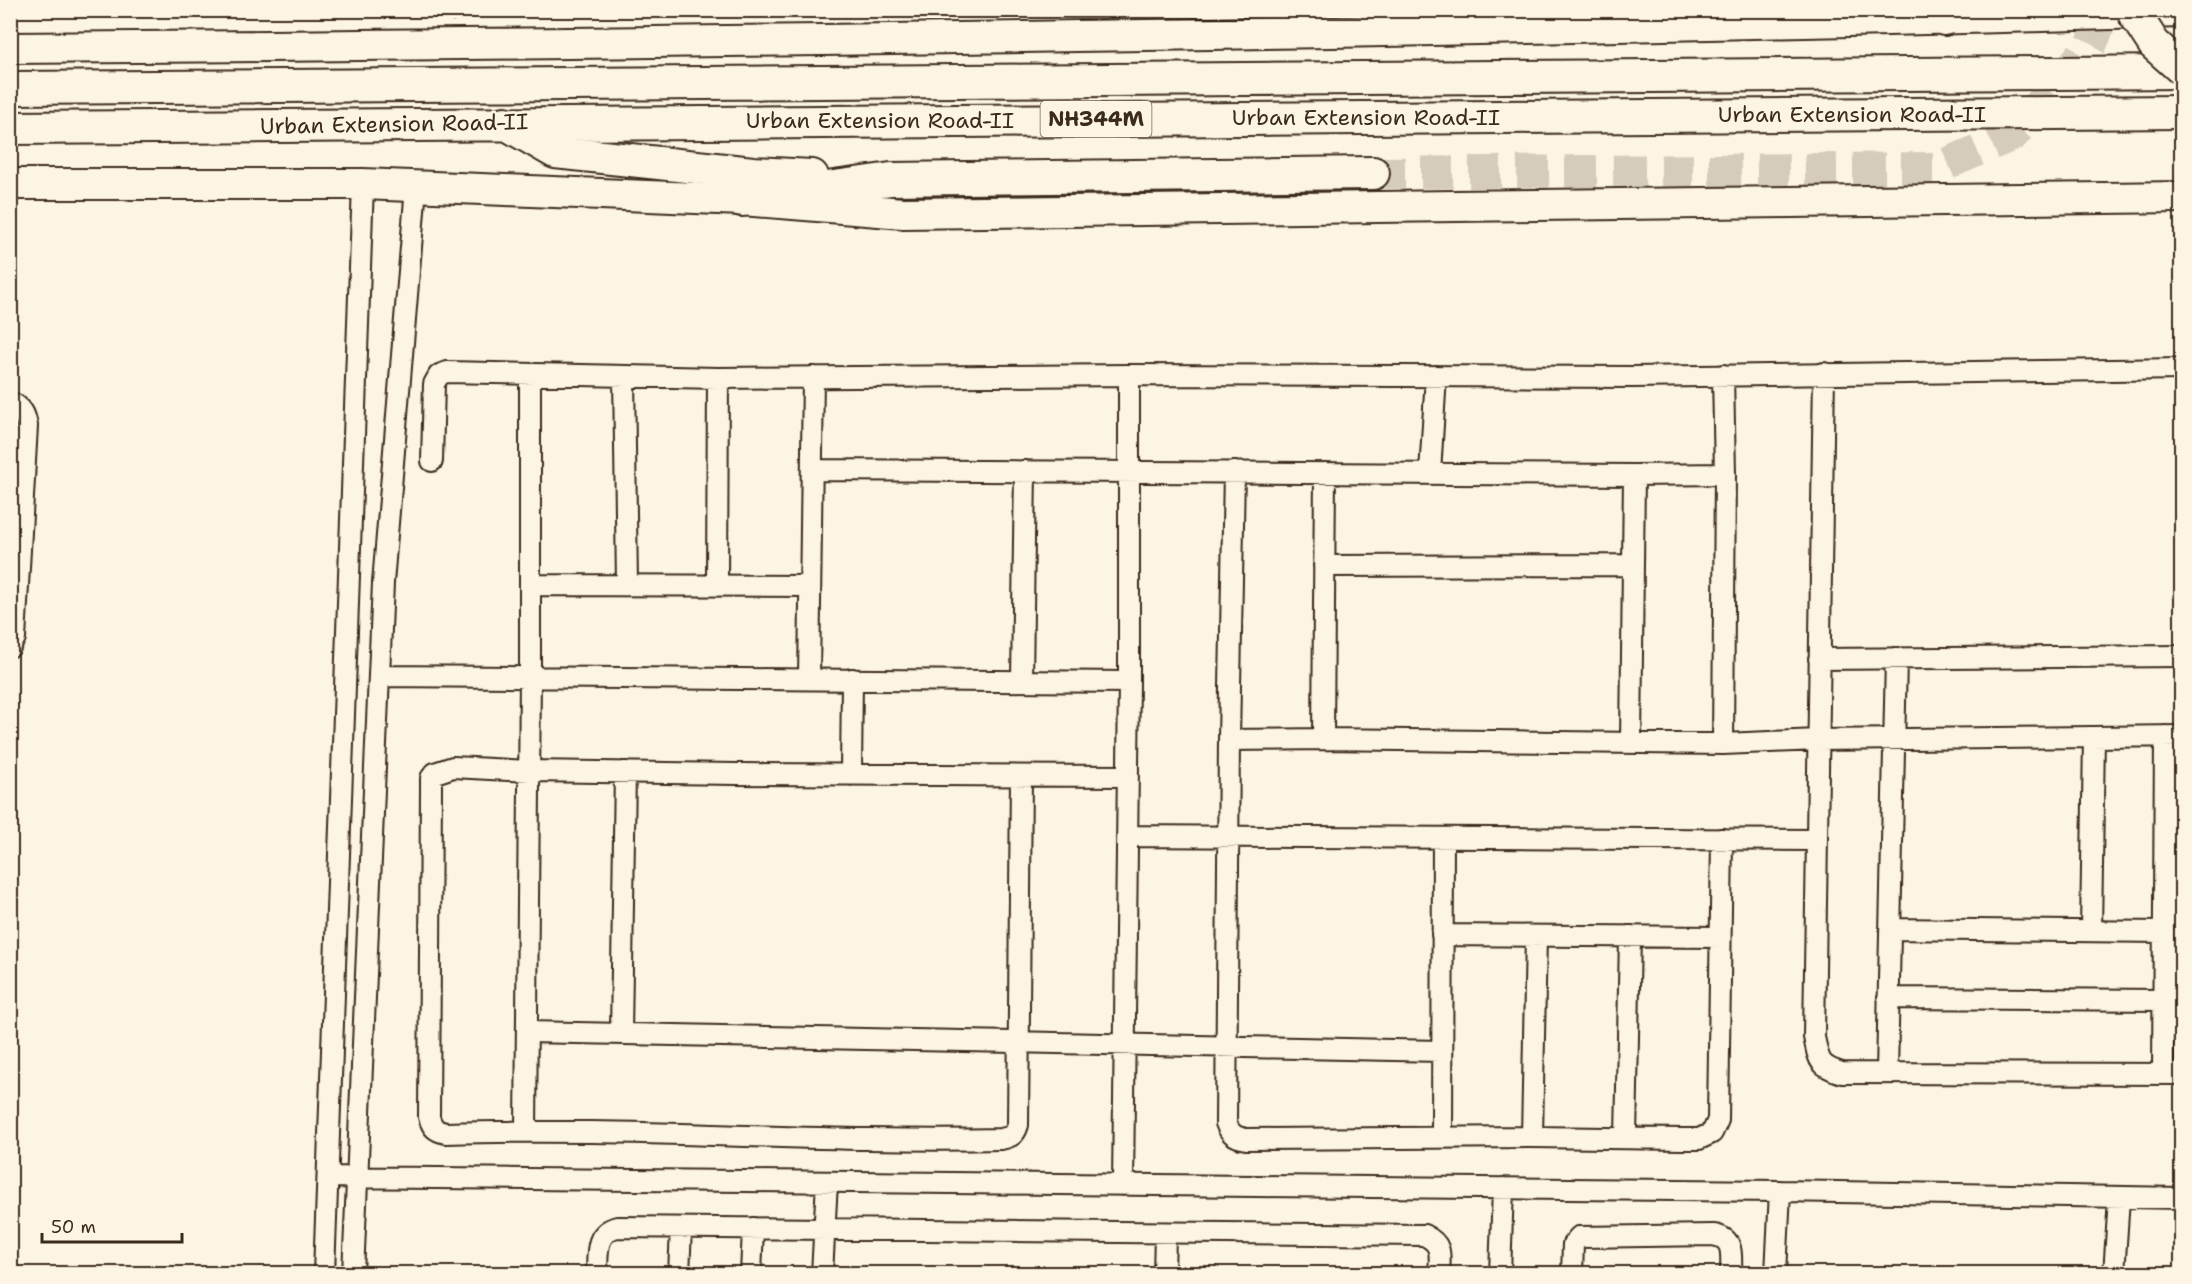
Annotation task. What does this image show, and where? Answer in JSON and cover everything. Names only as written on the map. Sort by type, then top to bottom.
[{"type":"highway","points":[[2132,10],[2154,44],[2181,71]]},
{"type":"highway","name":"Urban Extension Road-II","points":[[10,88],[2181,71]]},
{"type":"highway","name":"Urban Extension Road-II","points":[[10,128],[2181,112]]},
{"type":"highway","points":[[505,123],[555,152],[753,173],[891,179],[1372,173]]},
{"type":"highway","points":[[742,200],[891,179]]},
{"type":"main road","points":[[10,48],[933,39],[1950,15],[2181,12]]},
{"type":"main road","points":[[10,184],[363,184],[742,200],[903,213],[2181,197]]},
{"type":"street","points":[[324,1274],[363,184]]},
{"type":"street","points":[[353,1274],[359,1178],[364,993],[383,583],[416,187]]},
{"type":"street","points":[[432,461],[434,384],[440,375],[447,372],[718,378],[1129,375],[1633,377],[2181,369]]},
{"type":"street","points":[[1229,740],[1723,744],[1818,740],[2173,736],[2163,1000],[2172,1074],[1842,1073],[1827,1069],[1819,1058],[1814,1037],[1817,840],[1818,740],[1819,659],[1824,373]]},
{"type":"street","points":[[526,1130],[530,375]]},
{"type":"street","points":[[1123,1185],[1128,836],[1129,375]]},
{"type":"street","points":[[1723,375],[1725,474],[1723,744]]},
{"type":"street","points":[[624,376],[627,584]]},
{"type":"street","points":[[1430,474],[1436,376]]},
{"type":"street","points":[[809,679],[813,377]]},
{"type":"street","points":[[717,584],[718,378]]},
{"type":"street","points":[[10,402],[19,406],[25,416],[27,426],[15,638],[10,648]]},
{"type":"street","points":[[812,470],[1725,474]]},
{"type":"street","points":[[1022,680],[1025,471]]},
{"type":"street","points":[[1234,472],[1226,1123],[1230,1132],[1237,1138],[1699,1139],[1712,1133],[1718,1120],[1722,839]]},
{"type":"street","points":[[1323,739],[1325,473]]},
{"type":"street","points":[[1631,743],[1634,475]]},
{"type":"street","points":[[1324,567],[1632,565]]},
{"type":"street","points":[[530,585],[810,586]]},
{"type":"street","points":[[1819,659],[2181,656]]},
{"type":"street","points":[[1887,1073],[1896,658]]},
{"type":"street","points":[[379,676],[1129,681]]},
{"type":"street","points":[[851,775],[852,679]]},
{"type":"street","points":[[2091,931],[2094,737]]},
{"type":"street","points":[[1021,776],[1018,1125],[1011,1137],[932,1140],[526,1130],[446,1133],[437,1132],[431,1126],[429,1117],[431,778],[435,773],[453,767],[529,771],[1128,776]]},
{"type":"street","points":[[621,1035],[625,772]]},
{"type":"street","points":[[1128,836],[1817,840]]},
{"type":"street","points":[[1442,1137],[1443,838]]},
{"type":"street","points":[[1890,929],[2164,932]]},
{"type":"street","points":[[1442,935],[1720,937]]},
{"type":"street","points":[[1532,1137],[1536,936]]},
{"type":"street","points":[[1626,1138],[1630,936]]},
{"type":"street","points":[[1888,998],[2163,1000]]},
{"type":"street","points":[[527,1032],[1441,1051]]},
{"type":"street","points":[[329,1177],[1780,1191],[2181,1198]]},
{"type":"street","points":[[822,1274],[827,1182]]},
{"type":"street","points":[[1500,1274],[1503,1188]]},
{"type":"street","points":[[1776,1274],[1780,1191]]},
{"type":"street","points":[[2114,1274],[2119,1198]]},
{"type":"street","points":[[597,1274],[600,1238],[607,1230],[617,1227],[1424,1235],[1433,1240],[1439,1249],[1439,1274]]},
{"type":"street","points":[[679,1274],[681,1228]]},
{"type":"street","points":[[751,1274],[753,1228]]},
{"type":"street","points":[[1164,1274],[1165,1234]]},
{"type":"street","points":[[1572,1274],[1573,1244],[1579,1237],[1713,1235],[1728,1240],[1731,1251],[1731,1274]]},
{"type":"tunnel","points":[[1373,173],[1937,168],[2013,135],[2092,43],[2106,10]]}]
